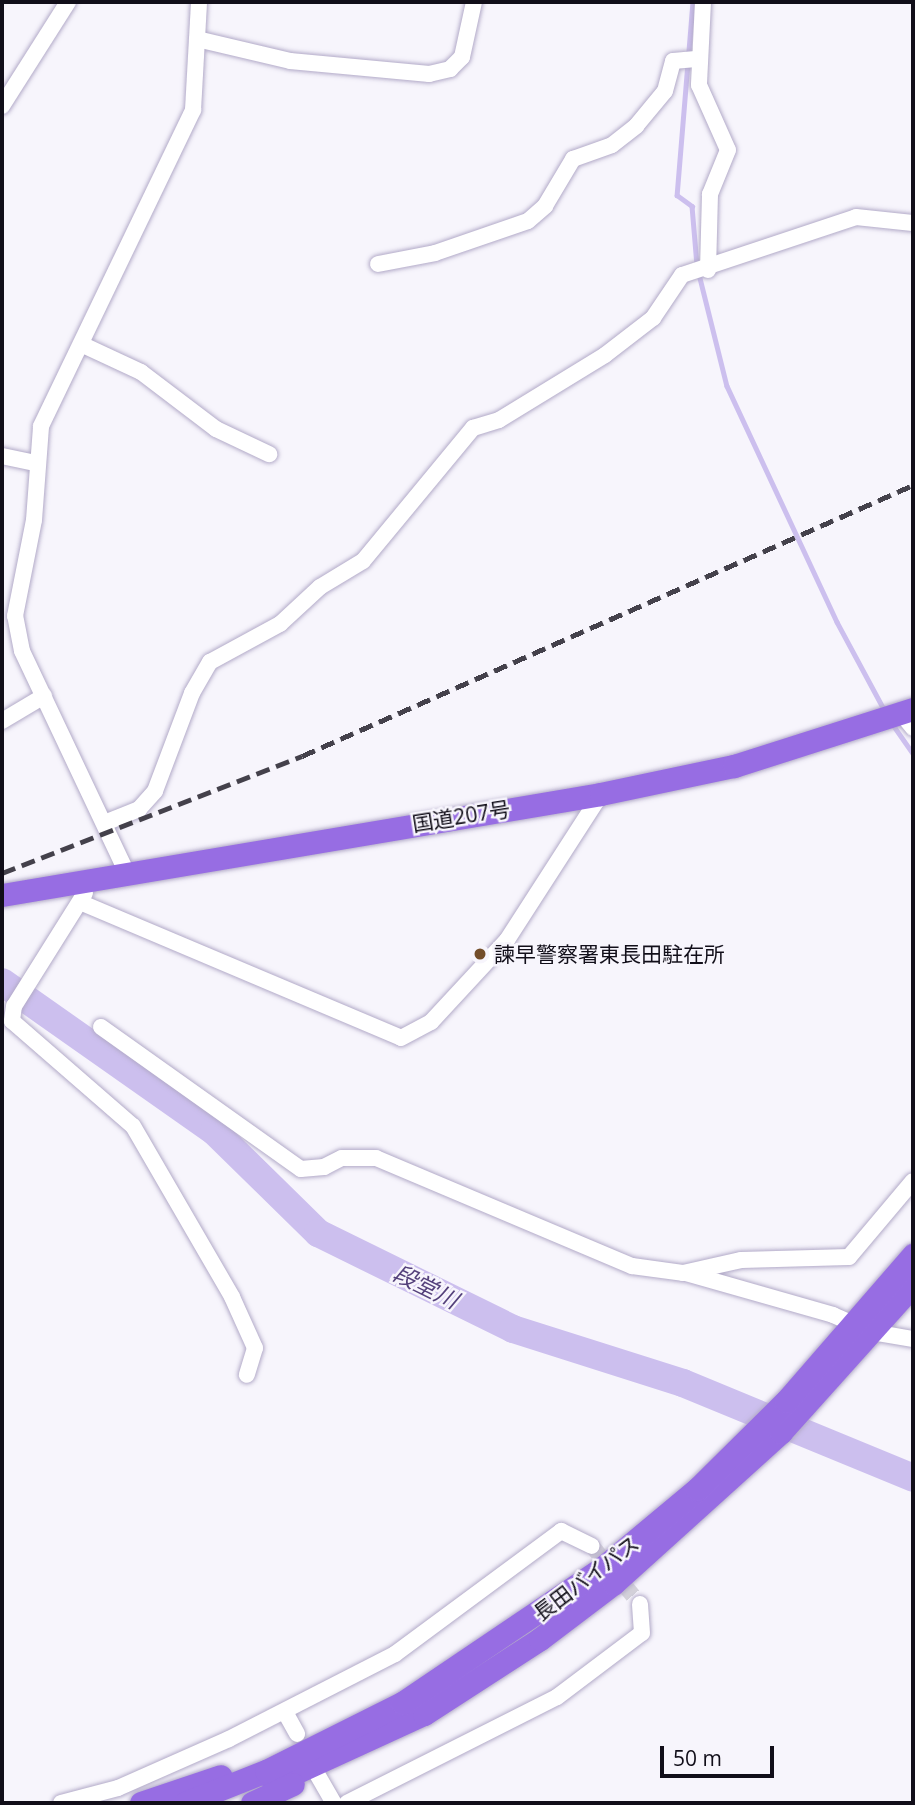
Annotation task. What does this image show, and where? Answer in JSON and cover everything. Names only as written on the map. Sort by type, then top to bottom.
[{"type":"highway","name":"国道207号","points":[[2,895],[90,877],[601,794],[734,766],[901,717]]},
{"type":"highway","name":"長田バイパス","points":[[863,1329],[913,1255]]},
{"type":"highway","name":"長田バイパス","points":[[220,1803],[402,1703],[527,1623],[707,1492],[863,1329],[913,1285]]},
{"type":"highway","name":"長田バイパス","points":[[185,1803],[309,1756]]},
{"type":"highway","points":[[141,1803],[309,1756]]},
{"type":"highway","points":[[253,1803],[293,1784],[309,1756]]},
{"type":"street","points":[[2,106],[68,2]]},
{"type":"street","points":[[126,871],[107,822],[22,651],[15,616],[34,520],[36,463],[41,426],[83,345],[193,110],[199,2]]},
{"type":"street","points":[[197,39],[290,61],[429,74],[450,69],[462,57],[474,2]]},
{"type":"street","points":[[703,2],[694,60],[699,85],[728,150],[710,194],[708,270]]},
{"type":"street","points":[[378,264],[435,253],[528,221],[545,206],[573,159],[612,145],[636,126],[665,91],[673,61],[694,60]]},
{"type":"street","points":[[107,822],[139,809],[155,791],[192,694],[210,662],[280,624],[320,587],[363,561],[473,428],[499,420],[605,355],[653,318],[688,274],[708,270],[856,217],[913,223]]},
{"type":"street","points":[[83,345],[141,372],[216,429],[269,454]]},
{"type":"street","points":[[2,456],[36,463]]},
{"type":"street","points":[[2,721],[44,696]]},
{"type":"street","points":[[82,903],[401,1038],[431,1022],[507,940],[601,794]]},
{"type":"street","points":[[90,877],[82,903],[26,985],[8,1002],[12,1021],[133,1126],[232,1297],[255,1348],[247,1376]]},
{"type":"street","points":[[102,1027],[301,1169],[342,1158],[376,1158],[632,1266],[683,1272],[833,1315],[863,1329],[913,1339]]},
{"type":"street","points":[[683,1272],[741,1260],[849,1257],[913,1181]]},
{"type":"street","points":[[61,1803],[118,1788],[285,1712],[395,1654],[561,1531],[592,1546]]},
{"type":"street","points":[[347,1803],[557,1697],[642,1633],[640,1604]]},
{"type":"street","points":[[285,1712],[334,1803]]},
{"type":"waterway","points":[[693,2],[677,195],[692,206],[697,265]]},
{"type":"waterway","points":[[699,274],[727,386],[837,622],[885,711]]},
{"type":"waterway","points":[[891,722],[913,754]]},
{"type":"waterway","name":"段堂川","points":[[2,982],[214,1131],[318,1233],[513,1329],[683,1383],[913,1478]]},
{"type":"tunnel","points":[[592,1546],[640,1604]]},
{"type":"railway","points":[[2,873],[302,756],[913,485]]},
{"type":"place","name":"諫早警察署東長田駐在所","points":[[480,954]]}]
